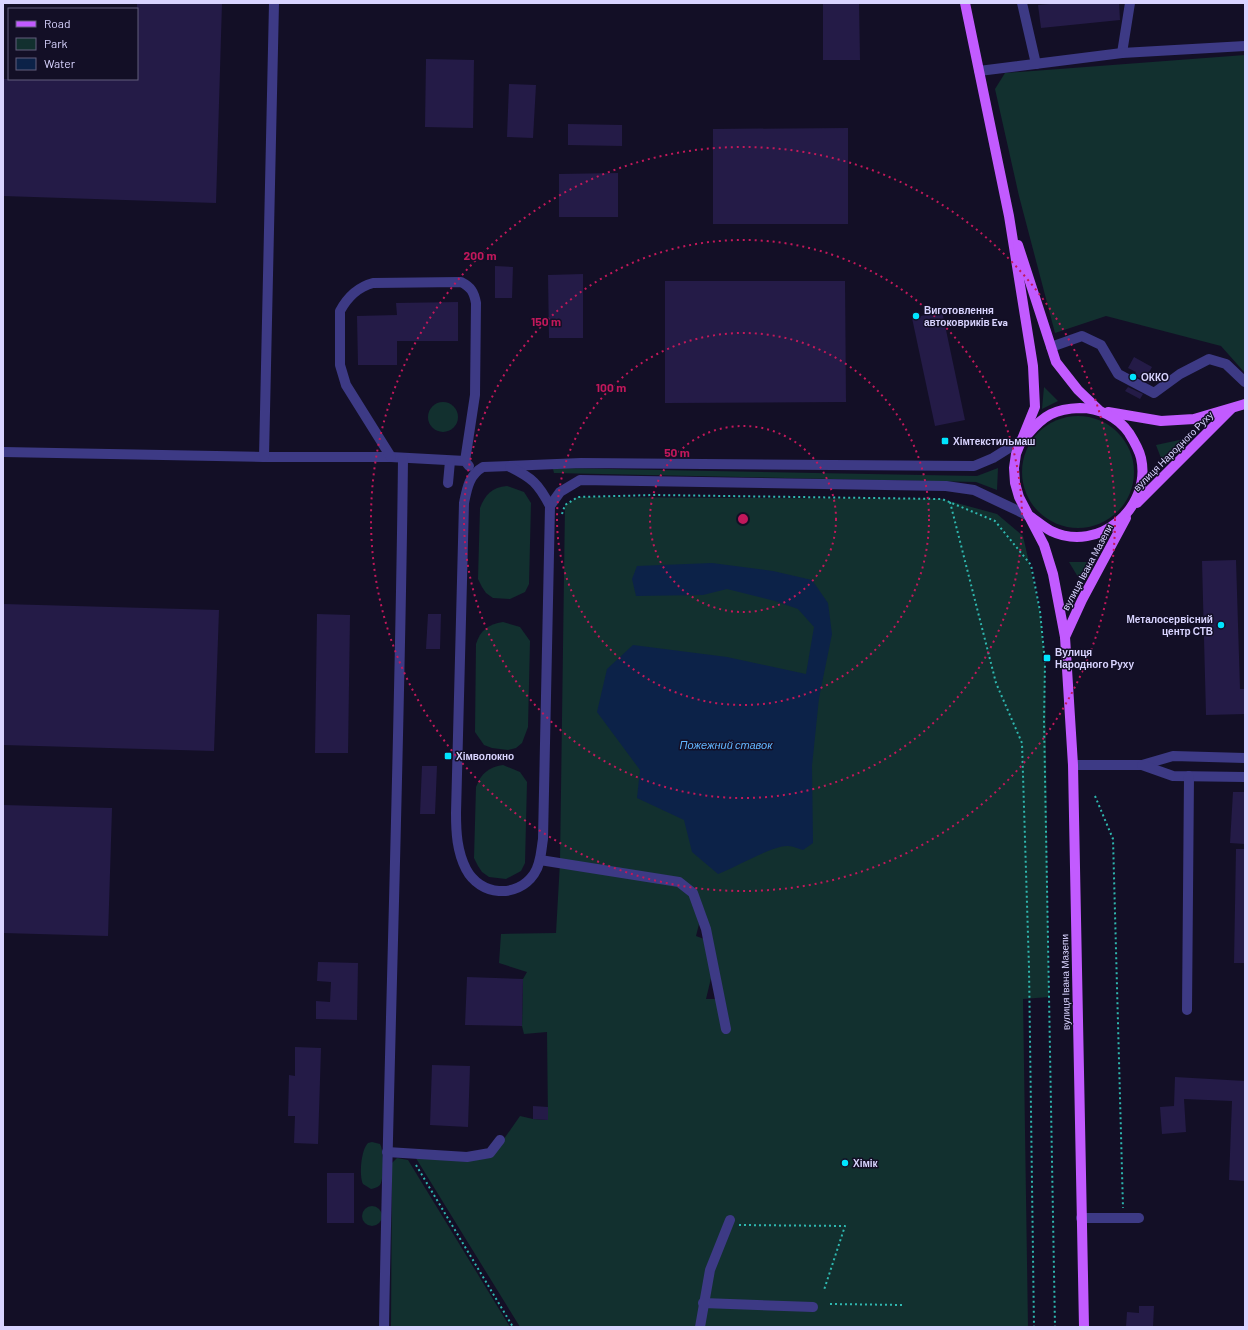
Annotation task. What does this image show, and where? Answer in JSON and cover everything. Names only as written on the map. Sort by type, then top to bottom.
[{"type":"main road","points":[[965,3],[1009,216],[1033,366],[1035,407],[1016,454],[1014,468],[1015,483],[1019,496],[1031,517],[1052,531],[1078,537],[1090,536],[1111,528],[1131,509],[1140,489],[1143,472],[1141,458],[1138,447],[1125,428],[1116,419],[1100,411],[1087,408],[1065,409],[1051,413],[1038,422],[1022,440]]},
{"type":"main road","points":[[1009,216],[1056,362],[1078,390],[1100,411]]},
{"type":"main road","name":"вулиця Народного Руху","points":[[1100,411],[1161,421],[1194,420],[1245,404]]},
{"type":"main road","name":"вулиця Народного Руху","points":[[1131,509],[1231,409]]},
{"type":"main road","name":"вулиця Івана Мазепи","points":[[1065,637],[1082,600],[1131,509]]},
{"type":"main road","name":"вулиця Івана Мазепи","points":[[1031,517],[1044,545],[1053,574],[1065,637],[1073,765],[1084,1327]]},
{"type":"street","points":[[264,457],[274,3]]},
{"type":"street","points":[[1022,3],[1036,64]]},
{"type":"street","points":[[1122,52],[1130,3]]},
{"type":"street","points":[[979,71],[1122,52],[1245,46]]},
{"type":"street","points":[[391,457],[346,385],[340,365],[340,311],[344,303],[361,286],[373,283],[461,282],[470,287],[474,293],[476,303],[476,395],[465,461],[474,472]]},
{"type":"street","points":[[1051,347],[1082,336],[1101,345],[1118,374],[1154,393],[1180,374],[1209,359],[1226,364],[1245,382]]},
{"type":"street","points":[[509,466],[531,477],[543,491],[550,506],[543,839],[540,860],[535,873],[528,883],[518,889],[505,891],[491,890],[476,883],[467,871],[460,856],[456,837],[464,502],[467,485],[474,472],[483,467],[581,463],[974,466],[994,458],[1022,440]]},
{"type":"street","points":[[3,452],[264,457],[391,457],[465,461]]},
{"type":"street","points":[[384,1327],[387,1152],[401,647],[403,458]]},
{"type":"street","points":[[448,483],[450,461]]},
{"type":"street","points":[[550,506],[560,492],[580,480],[946,486],[974,490],[1031,517]]},
{"type":"street","points":[[1073,765],[1142,765],[1173,756],[1245,758]]},
{"type":"street","points":[[1142,765],[1173,776],[1245,777]]},
{"type":"street","points":[[1187,1010],[1189,776]]},
{"type":"street","points":[[540,860],[679,882],[693,892],[706,929],[726,1029]]},
{"type":"street","points":[[387,1152],[467,1157],[490,1153],[500,1140]]},
{"type":"street","points":[[1082,1218],[1139,1218]]},
{"type":"street","points":[[700,1327],[710,1270],[729,1222]]},
{"type":"street","points":[[703,1303],[813,1307]]},
{"type":"path","points":[[560,519],[565,505],[578,497],[782,496],[942,499],[995,521],[1031,565],[1040,611],[1045,663],[1044,736],[1055,1327]]},
{"type":"path","points":[[950,502],[996,683],[1022,742],[1029,968],[1034,1327]]},
{"type":"path","points":[[1095,796],[1113,839],[1123,1217]]},
{"type":"path","points":[[404,1154],[414,1161],[513,1327]]},
{"type":"path","points":[[729,1222],[845,1226],[824,1290]]},
{"type":"path","points":[[830,1304],[904,1305]]},
{"type":"green space","points":[[1245,55],[1245,373],[1221,346],[1106,316],[1055,333],[1019,196],[995,89],[1005,73]]},
{"type":"green space","points":[[1044,387],[1058,401],[1042,409]]},
{"type":"green space","points":[[443,402],[453,407],[458,417],[453,427],[443,432],[433,427],[428,417],[433,407]]},
{"type":"green space","points":[[1078,416],[1099,420],[1118,432],[1130,451],[1134,472],[1130,493],[1118,512],[1099,524],[1078,528],[1057,524],[1038,512],[1026,493],[1022,472],[1026,451],[1038,432],[1057,420]]},
{"type":"green space","points":[[1184,439],[1164,466],[1156,445]]},
{"type":"green space","points":[[998,468],[997,490],[976,482],[554,473],[553,469],[977,476]]},
{"type":"green space","points":[[507,486],[524,492],[531,503],[529,584],[525,592],[510,599],[493,598],[486,593],[478,579],[480,508],[484,499],[490,492],[497,488]]},
{"type":"green space","points":[[578,497],[942,499],[997,514],[1023,536],[1040,611],[1045,663],[1049,997],[1023,999],[1028,1327],[520,1327],[414,1155],[492,1156],[520,1116],[548,1120],[547,1032],[524,1034],[522,1026],[523,979],[527,972],[499,963],[501,934],[556,933],[560,862],[565,505]],"holes":[[[692,897],[706,929],[720,999],[706,999],[712,974],[704,939],[696,936],[699,924]]]},
{"type":"green space","points":[[1069,562],[1095,562],[1081,582]]},
{"type":"green space","points":[[503,622],[520,627],[530,641],[528,727],[522,743],[516,748],[508,750],[492,748],[484,745],[475,732],[476,644],[480,635],[485,629],[493,624]]},
{"type":"green space","points":[[503,765],[520,772],[527,782],[525,863],[521,871],[506,879],[489,877],[482,872],[474,858],[476,787],[480,778],[489,769]]},
{"type":"green space","points":[[372,1142],[380,1144],[383,1164],[380,1185],[371,1189],[363,1184],[361,1169],[362,1157],[366,1146],[368,1143]]},
{"type":"green space","points":[[397,1158],[408,1160],[510,1327],[391,1327],[392,1163]]},
{"type":"green space","points":[[368,1206],[376,1206],[382,1212],[382,1220],[376,1226],[368,1226],[362,1220],[362,1212]]},
{"type":"water","name":"Пожежний ставок","points":[[712,563],[773,571],[812,580],[828,603],[832,634],[819,698],[812,766],[813,843],[803,850],[788,846],[773,849],[718,874],[692,852],[684,820],[637,798],[640,770],[597,712],[607,669],[633,645],[727,657],[806,674],[814,627],[798,609],[775,601],[727,589],[703,595],[636,596],[632,579],[637,566]]},
{"type":"building","points":[[137,3],[222,3],[216,203],[3,196],[3,79],[138,80]]},
{"type":"building","points":[[823,3],[859,3],[860,60],[823,60]]},
{"type":"building","points":[[1061,3],[1119,3],[1120,20],[1041,28],[1038,5]]},
{"type":"building","points":[[426,59],[474,60],[473,128],[425,127]]},
{"type":"building","points":[[509,84],[536,85],[533,138],[507,137]]},
{"type":"building","points":[[568,124],[622,125],[622,146],[568,145]]},
{"type":"building","points":[[848,128],[848,224],[713,224],[713,129]]},
{"type":"building","points":[[618,173],[618,217],[559,217],[559,174]]},
{"type":"building","points":[[495,266],[513,267],[512,298],[495,298]]},
{"type":"building","points":[[583,274],[583,338],[549,338],[548,275]]},
{"type":"building","points":[[665,281],[845,281],[846,402],[665,403]]},
{"type":"building","points":[[458,302],[458,341],[397,341],[397,365],[358,365],[357,316],[397,315],[396,303]]},
{"type":"building","points":[[942,311],[965,420],[935,426],[912,318]]},
{"type":"building","points":[[1134,357],[1152,367],[1147,376],[1152,378],[1149,383],[1134,375],[1136,372],[1128,368]]},
{"type":"building","points":[[1128,387],[1143,394],[1140,399],[1125,391]]},
{"type":"building","name":"Металосервісний центр СТВ","points":[[1236,560],[1240,689],[1245,689],[1245,714],[1206,715],[1202,561]]},
{"type":"building","points":[[3,604],[219,610],[214,751],[3,745]]},
{"type":"building","points":[[317,614],[350,615],[348,753],[315,753]]},
{"type":"building","points":[[428,614],[441,614],[440,649],[426,649]]},
{"type":"building","points":[[422,766],[437,766],[435,814],[420,814]]},
{"type":"building","points":[[1233,792],[1245,792],[1245,844],[1230,843]]},
{"type":"building","points":[[3,805],[112,808],[108,936],[3,933]]},
{"type":"building","points":[[1236,849],[1245,849],[1245,963],[1234,963]]},
{"type":"building","points":[[318,962],[358,963],[357,1020],[316,1019],[316,1001],[330,1002],[331,982],[317,981]]},
{"type":"building","points":[[467,977],[523,979],[522,1026],[465,1025]]},
{"type":"building","points":[[295,1047],[321,1048],[318,1144],[294,1143],[295,1116],[288,1116],[289,1075],[295,1076]]},
{"type":"building","points":[[432,1065],[470,1066],[468,1127],[430,1125]]},
{"type":"building","points":[[1175,1077],[1245,1081],[1245,1181],[1229,1180],[1232,1101],[1184,1099],[1186,1132],[1162,1134],[1160,1107],[1174,1106]]},
{"type":"building","points":[[533,1106],[548,1107],[548,1120],[533,1119]]},
{"type":"building","points":[[327,1173],[354,1173],[354,1223],[327,1223]]},
{"type":"building","points":[[1139,1306],[1154,1306],[1153,1327],[1126,1327],[1127,1312],[1139,1313]]},
{"type":"place","name":"Виготовлення автоковриків Eva","points":[[916,316]]},
{"type":"place","name":"ОККО","points":[[1133,377]]},
{"type":"place","name":"Хімтекстильмаш","points":[[945,441]]},
{"type":"place","name":"Металосервісний центр СТВ","points":[[1221,625]]},
{"type":"place","name":"Вулиця Народного Руху","points":[[1047,658]]},
{"type":"place","name":"Хімволокно","points":[[448,756]]},
{"type":"place","name":"Хімік","points":[[845,1163]]}]
